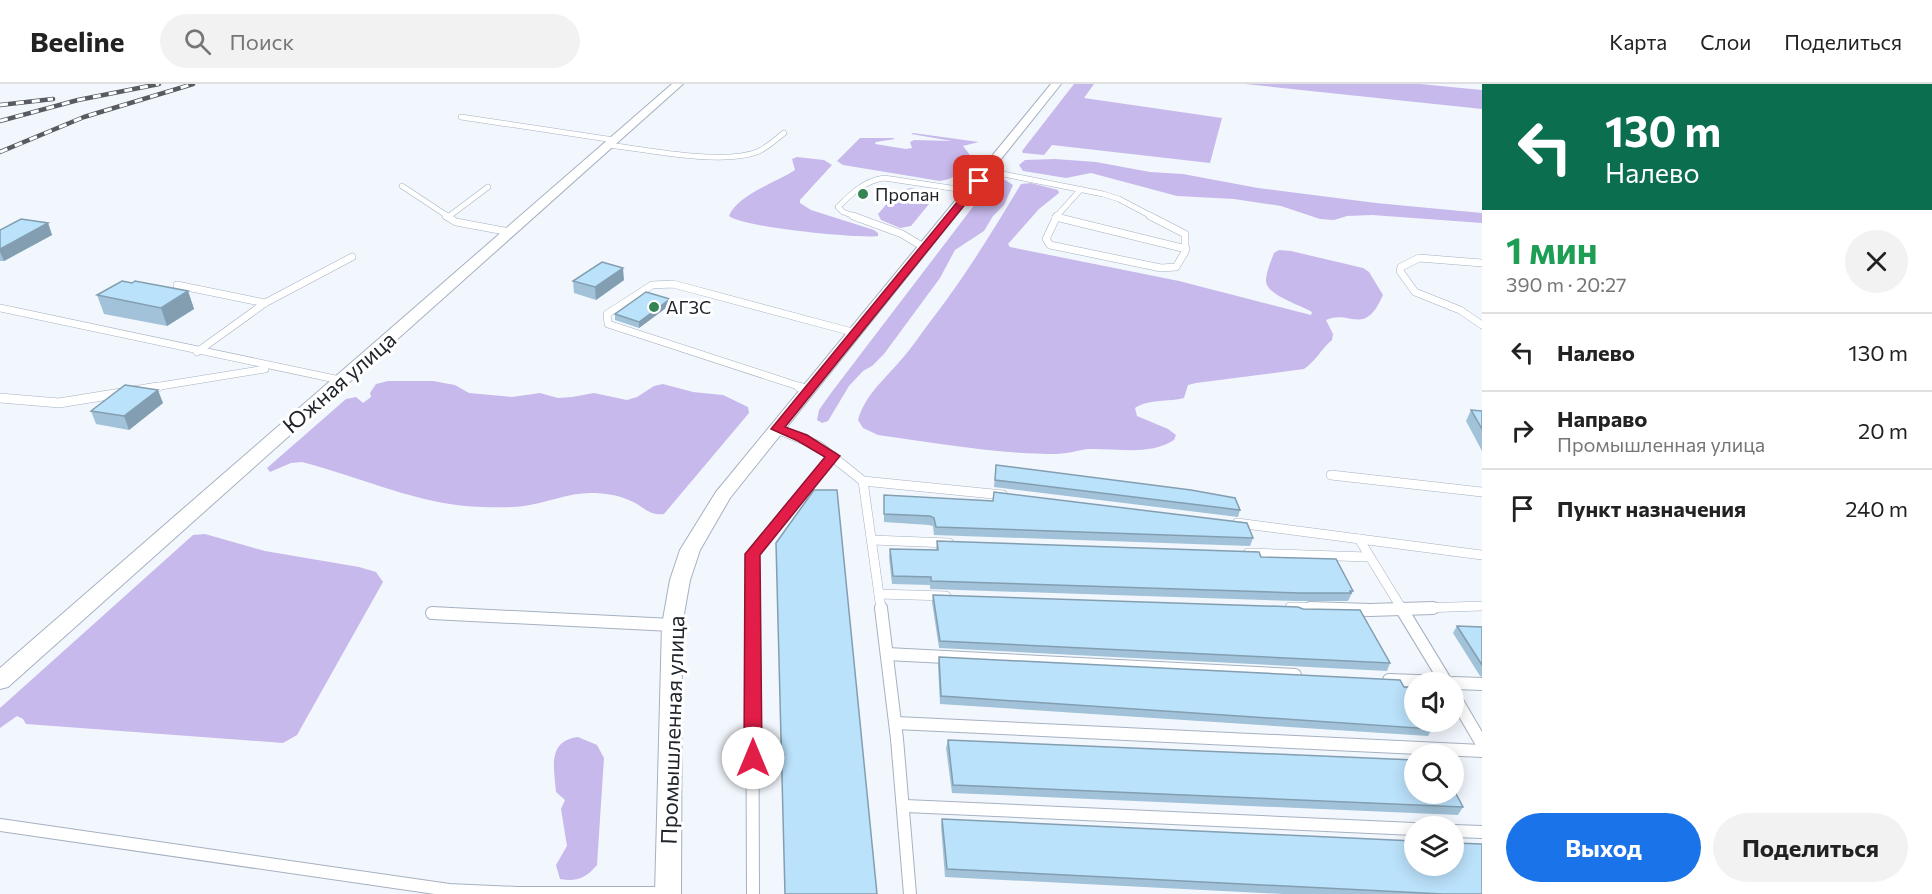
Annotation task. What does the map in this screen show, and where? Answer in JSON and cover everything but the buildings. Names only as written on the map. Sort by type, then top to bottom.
[{"type":"street","name":"Южная улица","points":[[0,681],[678,84]]},
{"type":"street","name":"Промышленная улица","points":[[668,893],[672,625],[680,580],[690,550],[722,496],[1056,84]]},
{"type":"lane","points":[[461,117],[689,154],[743,155],[759,151],[784,133]]},
{"type":"lane","points":[[987,171],[1081,189],[1119,199],[1185,234],[1188,239],[1180,265],[1169,268],[1061,249],[1050,244],[1046,239],[1056,217],[1081,189]]},
{"type":"lane","points":[[925,248],[902,234],[843,212],[838,207],[864,181],[873,178],[971,191]]},
{"type":"lane","points":[[402,186],[461,224],[510,232]]},
{"type":"lane","points":[[448,217],[488,187]]},
{"type":"lane","points":[[1056,217],[1186,249]]},
{"type":"lane","points":[[197,352],[265,303],[352,256]]},
{"type":"lane","points":[[1482,263],[1419,258],[1401,267],[1400,271],[1415,292],[1461,310],[1482,325]]},
{"type":"lane","points":[[809,390],[608,324],[607,314],[652,285],[673,284],[856,333]]},
{"type":"lane","points":[[177,285],[265,303]]},
{"type":"lane","points":[[0,308],[197,352],[340,380]]},
{"type":"lane","points":[[0,398],[59,403],[114,392],[274,368]]},
{"type":"lane","points":[[777,429],[802,438],[833,456],[863,481],[1011,496]]},
{"type":"lane","points":[[753,894],[752,554],[833,456]]},
{"type":"lane","points":[[1330,474],[1482,492]]},
{"type":"lane","points":[[863,481],[896,723],[905,806],[910,894],[920,894]]},
{"type":"lane","points":[[1228,522],[1482,555]]},
{"type":"lane","points":[[1359,539],[1439,672]]},
{"type":"lane","points":[[872,540],[954,543]]},
{"type":"lane","points":[[1238,553],[1368,557]]},
{"type":"lane","points":[[879,594],[963,597]]},
{"type":"lane","points":[[1274,607],[1399,609],[1482,606]]},
{"type":"lane","points":[[432,613],[672,625]]},
{"type":"lane","points":[[887,654],[1302,675]]},
{"type":"lane","points":[[1373,679],[1404,680]]},
{"type":"lane","points":[[1464,683],[1482,684]]},
{"type":"lane","points":[[1464,713],[1482,744]]},
{"type":"lane","points":[[896,723],[1482,752]]},
{"type":"lane","points":[[905,806],[1404,829]]},
{"type":"lane","points":[[0,825],[449,890],[529,893],[668,893]]},
{"type":"lane","points":[[1464,831],[1482,832]]},
{"type":"shaded area","points":[[1074,84],[1094,84],[1084,98],[1222,118],[1210,163],[1052,145],[1044,155],[1023,153],[1022,151]]},
{"type":"shaded area","points":[[1245,84],[1420,84],[1482,90],[1482,109]]},
{"type":"shaded area","points":[[911,134],[979,142],[963,146],[970,155],[964,169],[955,176],[940,181],[843,165],[837,161],[860,138],[893,138],[895,139],[875,144],[906,149],[912,148],[910,142],[914,140],[952,141]]},
{"type":"shaded area","points":[[797,157],[824,160],[832,165],[800,200],[800,203],[811,210],[874,230],[878,236],[848,236],[801,231],[755,224],[729,216],[733,208],[749,195],[795,170],[792,159]]},
{"type":"shaded area","points":[[1055,159],[1096,162],[1150,172],[1183,174],[1258,188],[1376,203],[1482,213],[1482,223],[1372,215],[1347,216],[1334,220],[1320,219],[1281,206],[1234,199],[1177,196],[1091,173],[1066,178],[1023,171],[1019,165],[1025,160]]},
{"type":"shaded area","points":[[999,180],[1005,180],[1013,185],[1004,205],[993,216],[984,231],[955,250],[940,278],[884,354],[849,386],[828,421],[822,423],[817,420],[819,410],[831,393],[985,191]]},
{"type":"shaded area","points":[[1031,183],[1058,190],[1059,193],[1039,209],[1008,244],[1010,247],[1179,281],[1311,315],[1312,312],[1272,291],[1266,281],[1274,253],[1279,250],[1291,251],[1363,268],[1369,272],[1383,295],[1370,316],[1363,319],[1326,320],[1333,334],[1332,340],[1304,369],[1196,383],[1188,385],[1184,398],[1152,402],[1135,408],[1137,416],[1168,429],[1176,435],[1174,440],[1154,448],[1144,450],[1088,449],[1056,454],[1011,452],[878,435],[863,428],[858,420],[870,395],[909,351],[945,302],[1021,184]]},
{"type":"shaded area","points":[[911,188],[926,192],[929,204],[911,226],[900,228],[881,220],[878,214],[898,191]]},
{"type":"shaded area","points":[[388,381],[433,381],[455,385],[469,393],[512,397],[540,393],[558,398],[594,393],[627,400],[637,397],[654,386],[663,384],[693,392],[723,395],[748,407],[749,413],[664,514],[650,512],[622,497],[596,493],[582,493],[519,507],[460,505],[437,502],[391,490],[302,462],[291,463],[270,472],[267,468],[346,399],[356,397],[363,403],[371,397],[370,393],[376,384]]},
{"type":"shaded area","points":[[205,534],[265,551],[359,567],[376,572],[383,582],[297,735],[283,743],[26,724],[17,716],[0,728],[0,708],[193,535]]},
{"type":"shaded area","points":[[578,737],[597,745],[604,758],[597,865],[581,878],[566,880],[560,879],[556,865],[567,846],[561,809],[565,800],[556,792],[554,765],[557,750],[561,744]]},
{"type":"railway","points":[[0,121],[78,100],[159,84]]},
{"type":"railway","points":[[0,152],[84,117],[193,84]]},
{"type":"railway","points":[[0,105],[53,99]]},
{"type":"place","name":"Пропан","points":[[863,194]]},
{"type":"place","name":"АГЗС","points":[[654,307]]},
{"type":"route","points":[[753,758],[752,554],[833,456],[819,446],[777,429],[979,181]]}]
